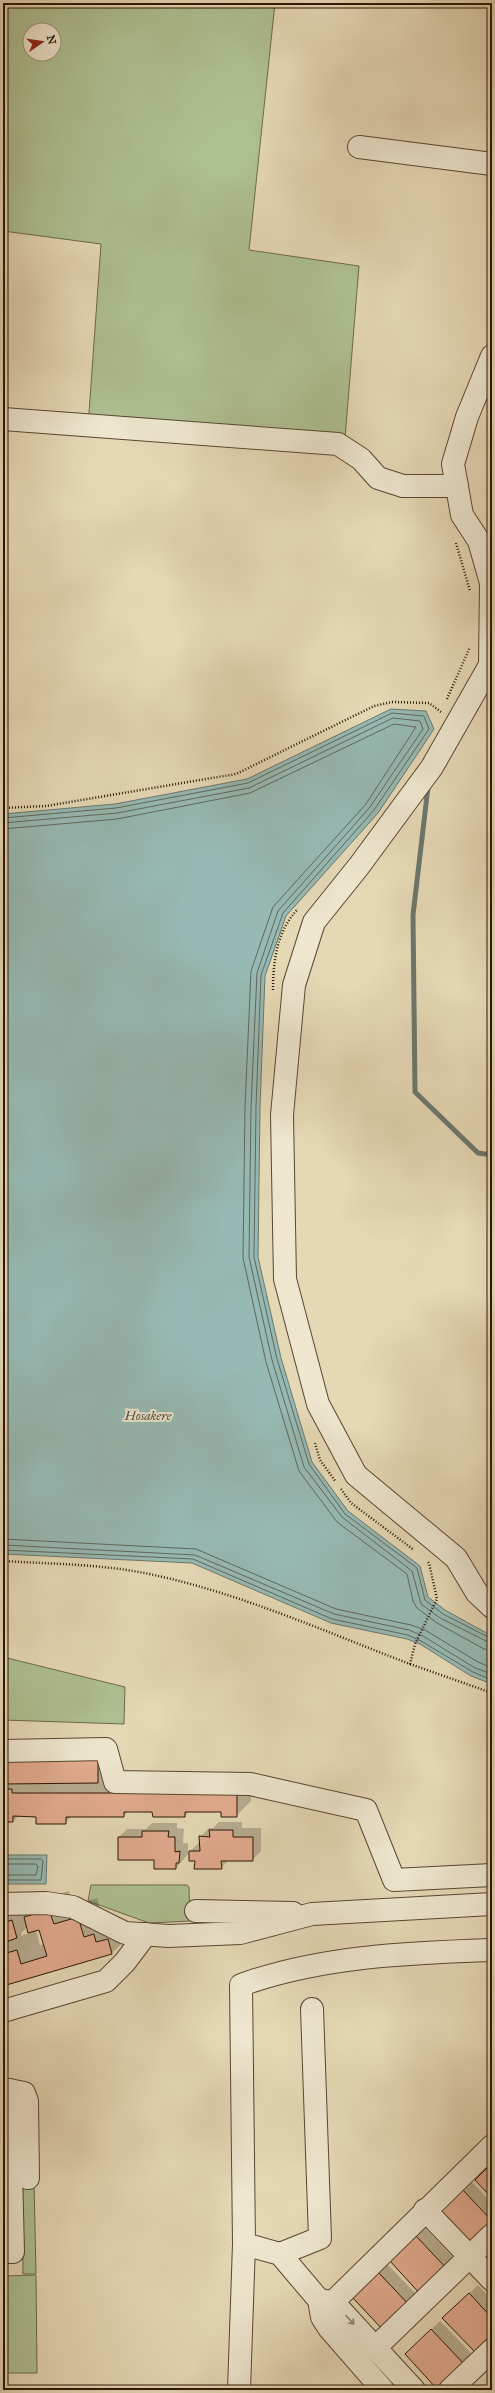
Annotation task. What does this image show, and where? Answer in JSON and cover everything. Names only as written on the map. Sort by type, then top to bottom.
[{"type":"street","points":[[359,147],[492,164]]},
{"type":"street","points":[[492,356],[467,417],[453,464],[462,515],[479,541],[491,583],[490,665],[432,767],[359,866],[314,922],[294,985],[282,1115],[285,1279],[318,1404],[356,1475],[456,1558],[477,1593],[492,1607]]},
{"type":"street","points":[[3,419],[338,444],[361,459],[378,478],[403,486],[457,486]]},
{"type":"street","points":[[3,1751],[106,1749],[115,1782],[250,1784],[366,1810],[394,1880],[492,1875]]},
{"type":"street","points":[[3,1904],[46,1903],[73,1908],[126,1933],[169,1936],[240,1933],[312,1914]]},
{"type":"street","points":[[196,1911],[267,1911],[312,1914],[492,1904]]},
{"type":"street","points":[[3,2011],[106,1981],[125,1962],[146,1934]]},
{"type":"street","points":[[239,2390],[244,2244],[242,1985],[275,1973],[341,1962],[414,1953],[492,1950]]},
{"type":"street","points":[[280,2254],[320,2238],[312,2009]]},
{"type":"street","points":[[3,2252],[13,2252],[6,2090],[24,2093],[28,2102],[28,2178]]},
{"type":"street","points":[[383,2390],[329,2328],[322,2317],[326,2301],[492,2146]]},
{"type":"street","points":[[425,2210],[492,2280]]},
{"type":"street","points":[[375,2348],[492,2235]]},
{"type":"street","points":[[244,2244],[280,2254],[375,2348],[414,2390]]},
{"type":"street","points":[[450,2390],[492,2350]]},
{"type":"path","points":[[462,515],[455,541],[471,594]]},
{"type":"path","points":[[439,720],[441,712],[471,645]]},
{"type":"path","points":[[3,808],[46,806],[236,774],[374,706],[392,702],[429,703],[441,712]]},
{"type":"path","points":[[273,992],[273,962],[288,919],[299,908]]},
{"type":"path","points":[[314,1438],[320,1460],[351,1503],[418,1554]]},
{"type":"path","points":[[410,1664],[415,1644],[437,1599],[429,1563],[423,1558]]},
{"type":"path","points":[[3,1561],[111,1568],[168,1579],[238,1598],[410,1664],[492,1693]]},
{"type":"green space","points":[[3,3],[275,3],[249,250],[359,266],[345,438],[88,427],[101,244],[3,231]]},
{"type":"green space","points":[[3,1657],[125,1687],[124,1724],[3,1720]]},
{"type":"green space","points":[[91,1885],[187,1885],[189,1887],[190,1921],[149,1923],[88,1901]]},
{"type":"green space","points":[[22,2182],[34,2182],[36,2274],[23,2274]]},
{"type":"green space","points":[[36,2275],[37,2373],[3,2373],[3,2276]]},
{"type":"water","name":"Hosakere","points":[[391,709],[426,711],[434,729],[378,813],[286,916],[265,976],[260,1107],[258,1257],[281,1358],[312,1462],[348,1511],[420,1566],[428,1597],[445,1610],[492,1636],[492,1684],[471,1676],[420,1644],[407,1639],[331,1623],[192,1563],[3,1554],[3,814],[115,804],[247,779]]},
{"type":"water","points":[[3,1855],[47,1855],[46,1884],[3,1884]]},
{"type":"building","points":[[98,1760],[98,1783],[3,1784],[3,1761]]},
{"type":"building","points":[[3,1789],[12,1789],[12,1793],[237,1793],[237,1817],[221,1817],[221,1812],[185,1812],[185,1817],[153,1817],[152,1812],[124,1812],[124,1817],[66,1817],[66,1824],[36,1824],[36,1817],[13,1816],[13,1822],[3,1822]]},
{"type":"building","points":[[209,1830],[233,1830],[233,1837],[253,1837],[253,1861],[221,1861],[222,1869],[194,1869],[195,1861],[189,1861],[189,1851],[200,1851],[199,1836],[210,1837]]},
{"type":"building","points":[[142,1831],[169,1831],[168,1837],[175,1837],[175,1852],[180,1851],[179,1863],[176,1863],[176,1869],[154,1869],[154,1860],[118,1860],[118,1837],[142,1837]]},
{"type":"building","points":[[49,1910],[54,1924],[78,1917],[84,1937],[94,1934],[96,1942],[108,1939],[112,1954],[3,1986],[3,1954],[17,1950],[21,1964],[47,1956],[39,1930],[28,1933],[24,1917]]},
{"type":"building","points":[[12,1920],[17,1938],[3,1943],[3,1923]]},
{"type":"building","points":[[492,2163],[492,2198],[475,2180]]},
{"type":"building","points":[[463,2190],[492,2221],[492,2229],[470,2250],[436,2215]]},
{"type":"building","points":[[416,2236],[449,2271],[422,2296],[390,2261]]},
{"type":"building","points":[[378,2272],[411,2307],[385,2332],[352,2297]]},
{"type":"building","points":[[469,2293],[492,2318],[492,2337],[476,2353],[442,2318]]},
{"type":"building","points":[[431,2329],[464,2364],[437,2389],[405,2354]]},
{"type":"waterway","points":[[428,787],[413,915],[415,1092],[478,1153],[492,1155]]}]
